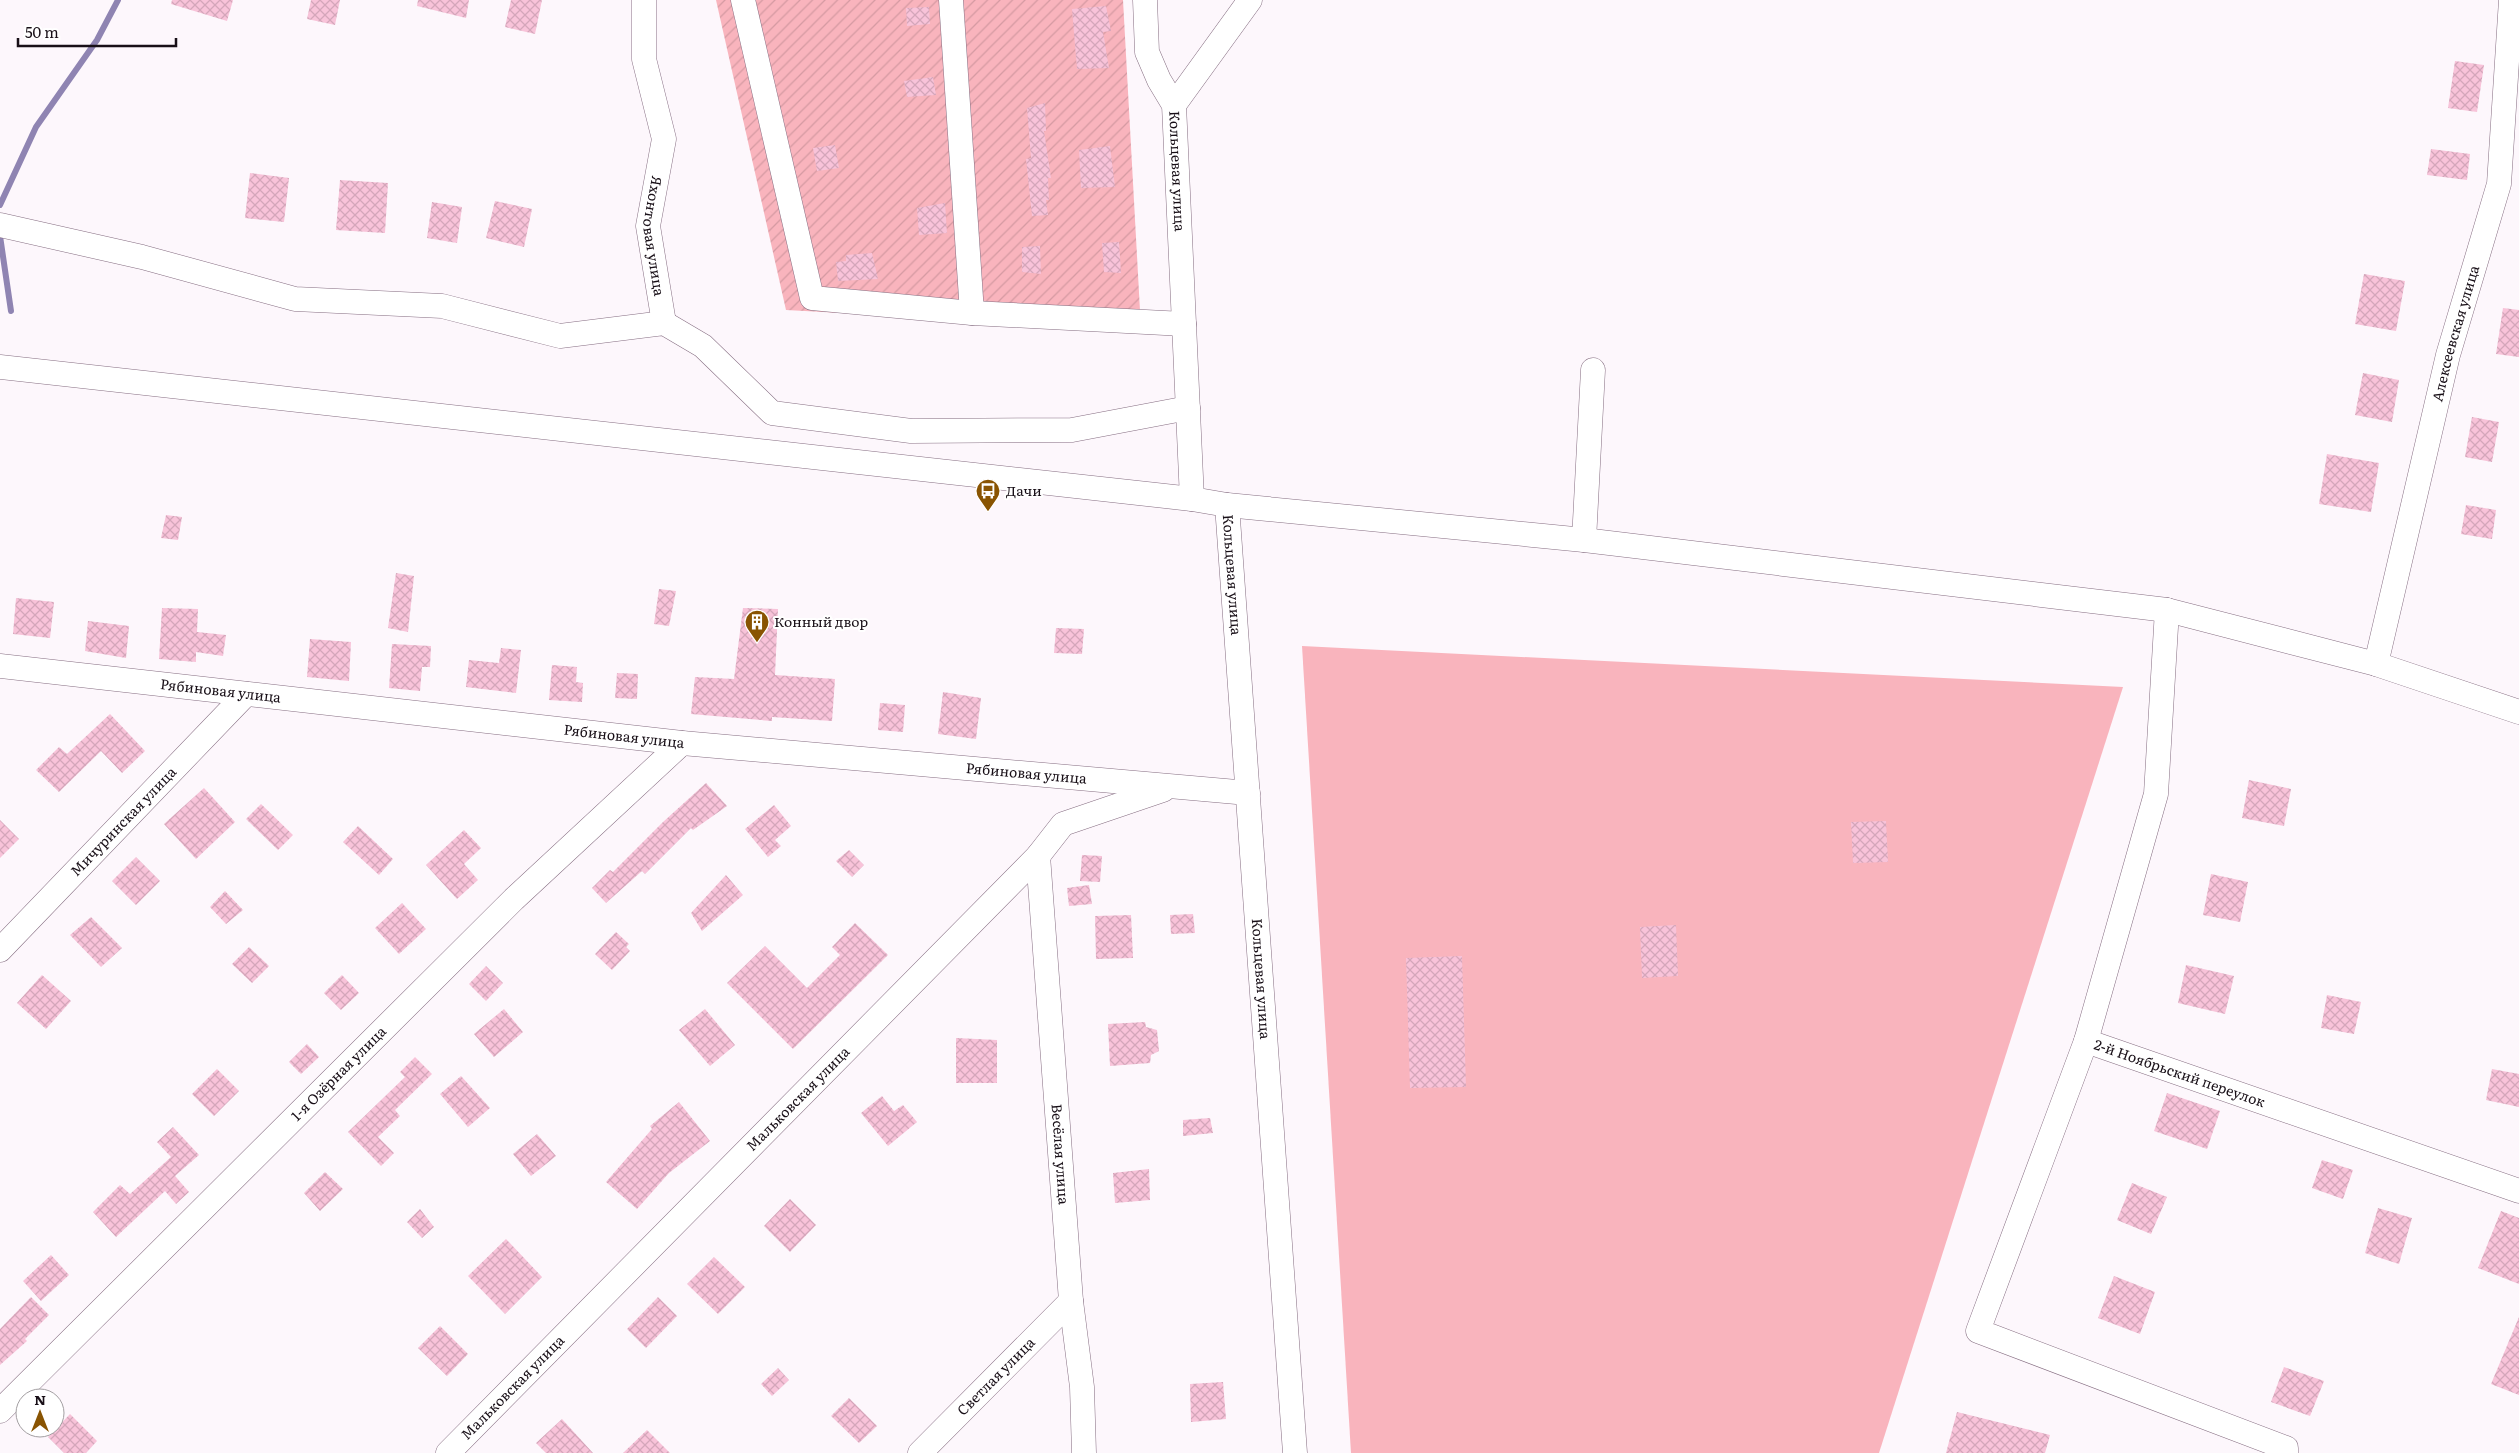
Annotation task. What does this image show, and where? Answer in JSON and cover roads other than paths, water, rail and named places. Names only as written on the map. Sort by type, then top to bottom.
[{"type":"street","name":"Яхонтовая улица","points":[[644,0],[644,59],[664,139],[648,226],[664,323]]},
{"type":"street","points":[[743,0],[812,298],[972,312],[1184,324]]},
{"type":"street","points":[[952,0],[972,312]]},
{"type":"street","name":"Кольцевая улица","points":[[1145,0],[1147,52],[1159,80],[1174,105],[1192,499]]},
{"type":"street","points":[[1174,105],[1250,0]]},
{"type":"street","name":"Алексеевская улица","points":[[2376,664],[2448,355],[2499,184],[2512,0]]},
{"type":"street","points":[[0,225],[142,257],[295,299],[442,306],[560,336],[664,323],[703,346],[772,413],[911,431],[1062,430],[1188,408]]},
{"type":"street","points":[[0,367],[1192,499],[1227,505],[1584,540],[2166,610],[2376,664],[2519,712]]},
{"type":"street","points":[[1584,540],[1593,370]]},
{"type":"street","name":"Кольцевая улица","points":[[1227,505],[1295,1453]]},
{"type":"street","name":"2-й Ноябрьский переулок","points":[[2166,610],[2156,794],[2086,1041],[2519,1191]]},
{"type":"street","name":"Рябиновая улица","points":[[0,666],[682,743],[1248,793]]},
{"type":"street","name":"Мичуринская улица","points":[[0,950],[246,694]]},
{"type":"street","name":"1-я Озёрная улица","points":[[0,1411],[514,899],[682,743]]},
{"type":"street","name":"Мальковская улица","points":[[448,1453],[1038,856],[1063,824],[1172,787]]},
{"type":"street","name":"Весёлая улица","points":[[1038,856],[1071,1301],[1082,1387],[1084,1453]]},
{"type":"street","points":[[2086,1041],[1978,1331],[2286,1448],[2286,1453]]},
{"type":"street","name":"Светлая улица","points":[[920,1453],[1071,1301]]},
{"type":"waterway","points":[[0,205],[36,127],[97,40],[118,0]]},
{"type":"waterway","points":[[0,236],[11,311]]},
{"type":"place","name":"Дачи","points":[[988,512]]},
{"type":"place","name":"Конный двор","points":[[757,643]]}]
